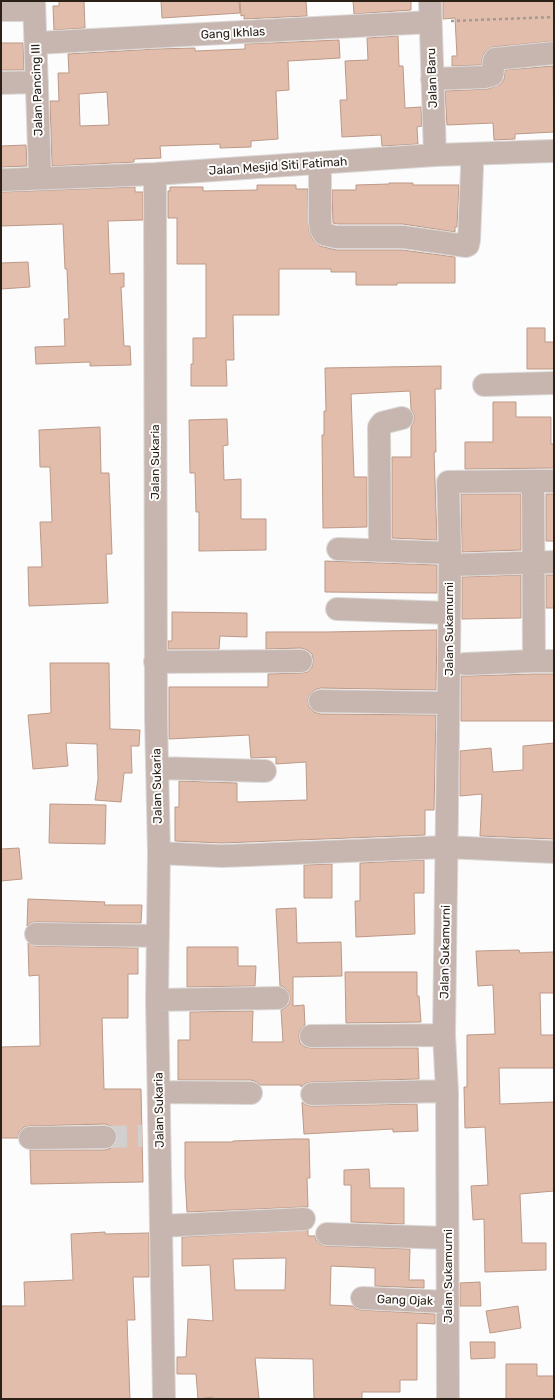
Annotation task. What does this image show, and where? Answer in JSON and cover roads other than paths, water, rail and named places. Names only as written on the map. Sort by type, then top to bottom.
[{"type":"street","name":"Jalan Baru","points":[[430,1],[435,155]]},
{"type":"street","points":[[1,10],[34,5]]},
{"type":"street","name":"Jalan Pancing III","points":[[34,5],[40,178]]},
{"type":"street","name":"Gang Ikhlas","points":[[36,43],[430,22]]},
{"type":"street","points":[[432,78],[485,77],[492,75],[494,72],[495,60],[554,53]]},
{"type":"street","points":[[1,83],[37,82]]},
{"type":"street","name":"Jalan Mesjid Siti Fatimah","points":[[1,180],[155,174],[435,155],[554,151]]},
{"type":"street","points":[[320,163],[320,222],[321,229],[324,234],[336,237],[403,236],[466,246],[468,245],[469,240],[472,154]]},
{"type":"street","name":"Jalan Sukaria","points":[[155,174],[155,662],[159,853],[157,1000],[158,1092],[151,1136],[161,1226],[164,1399]]},
{"type":"street","points":[[484,385],[554,383]]},
{"type":"street","points":[[380,551],[379,427],[382,423],[402,418]]},
{"type":"street","points":[[522,481],[554,481]]},
{"type":"street","points":[[465,664],[544,661],[533,562],[532,488],[522,481]]},
{"type":"street","name":"Jalan Sukamurni","points":[[448,1399],[448,1238],[444,1035],[450,613],[448,482],[522,481]]},
{"type":"street","points":[[338,549],[380,551],[450,559],[554,562]]},
{"type":"street","points":[[337,609],[450,613]]},
{"type":"street","points":[[155,662],[301,661]]},
{"type":"street","points":[[320,701],[448,703]]},
{"type":"street","points":[[157,768],[265,771]]},
{"type":"street","points":[[159,853],[222,856],[446,847],[554,852]]},
{"type":"street","points":[[36,934],[158,936]]},
{"type":"street","points":[[157,1000],[278,998]]},
{"type":"street","points":[[311,1036],[444,1035]]},
{"type":"street","points":[[312,1094],[446,1090]]},
{"type":"street","points":[[158,1092],[251,1093]]},
{"type":"street","points":[[30,1138],[106,1137]]},
{"type":"street","points":[[161,1226],[304,1219]]},
{"type":"street","points":[[327,1234],[448,1238]]},
{"type":"street","name":"Gang Ojak","points":[[362,1298],[448,1302]]},
{"type":"tunnel","points":[[105,1137],[142,1136]]}]
